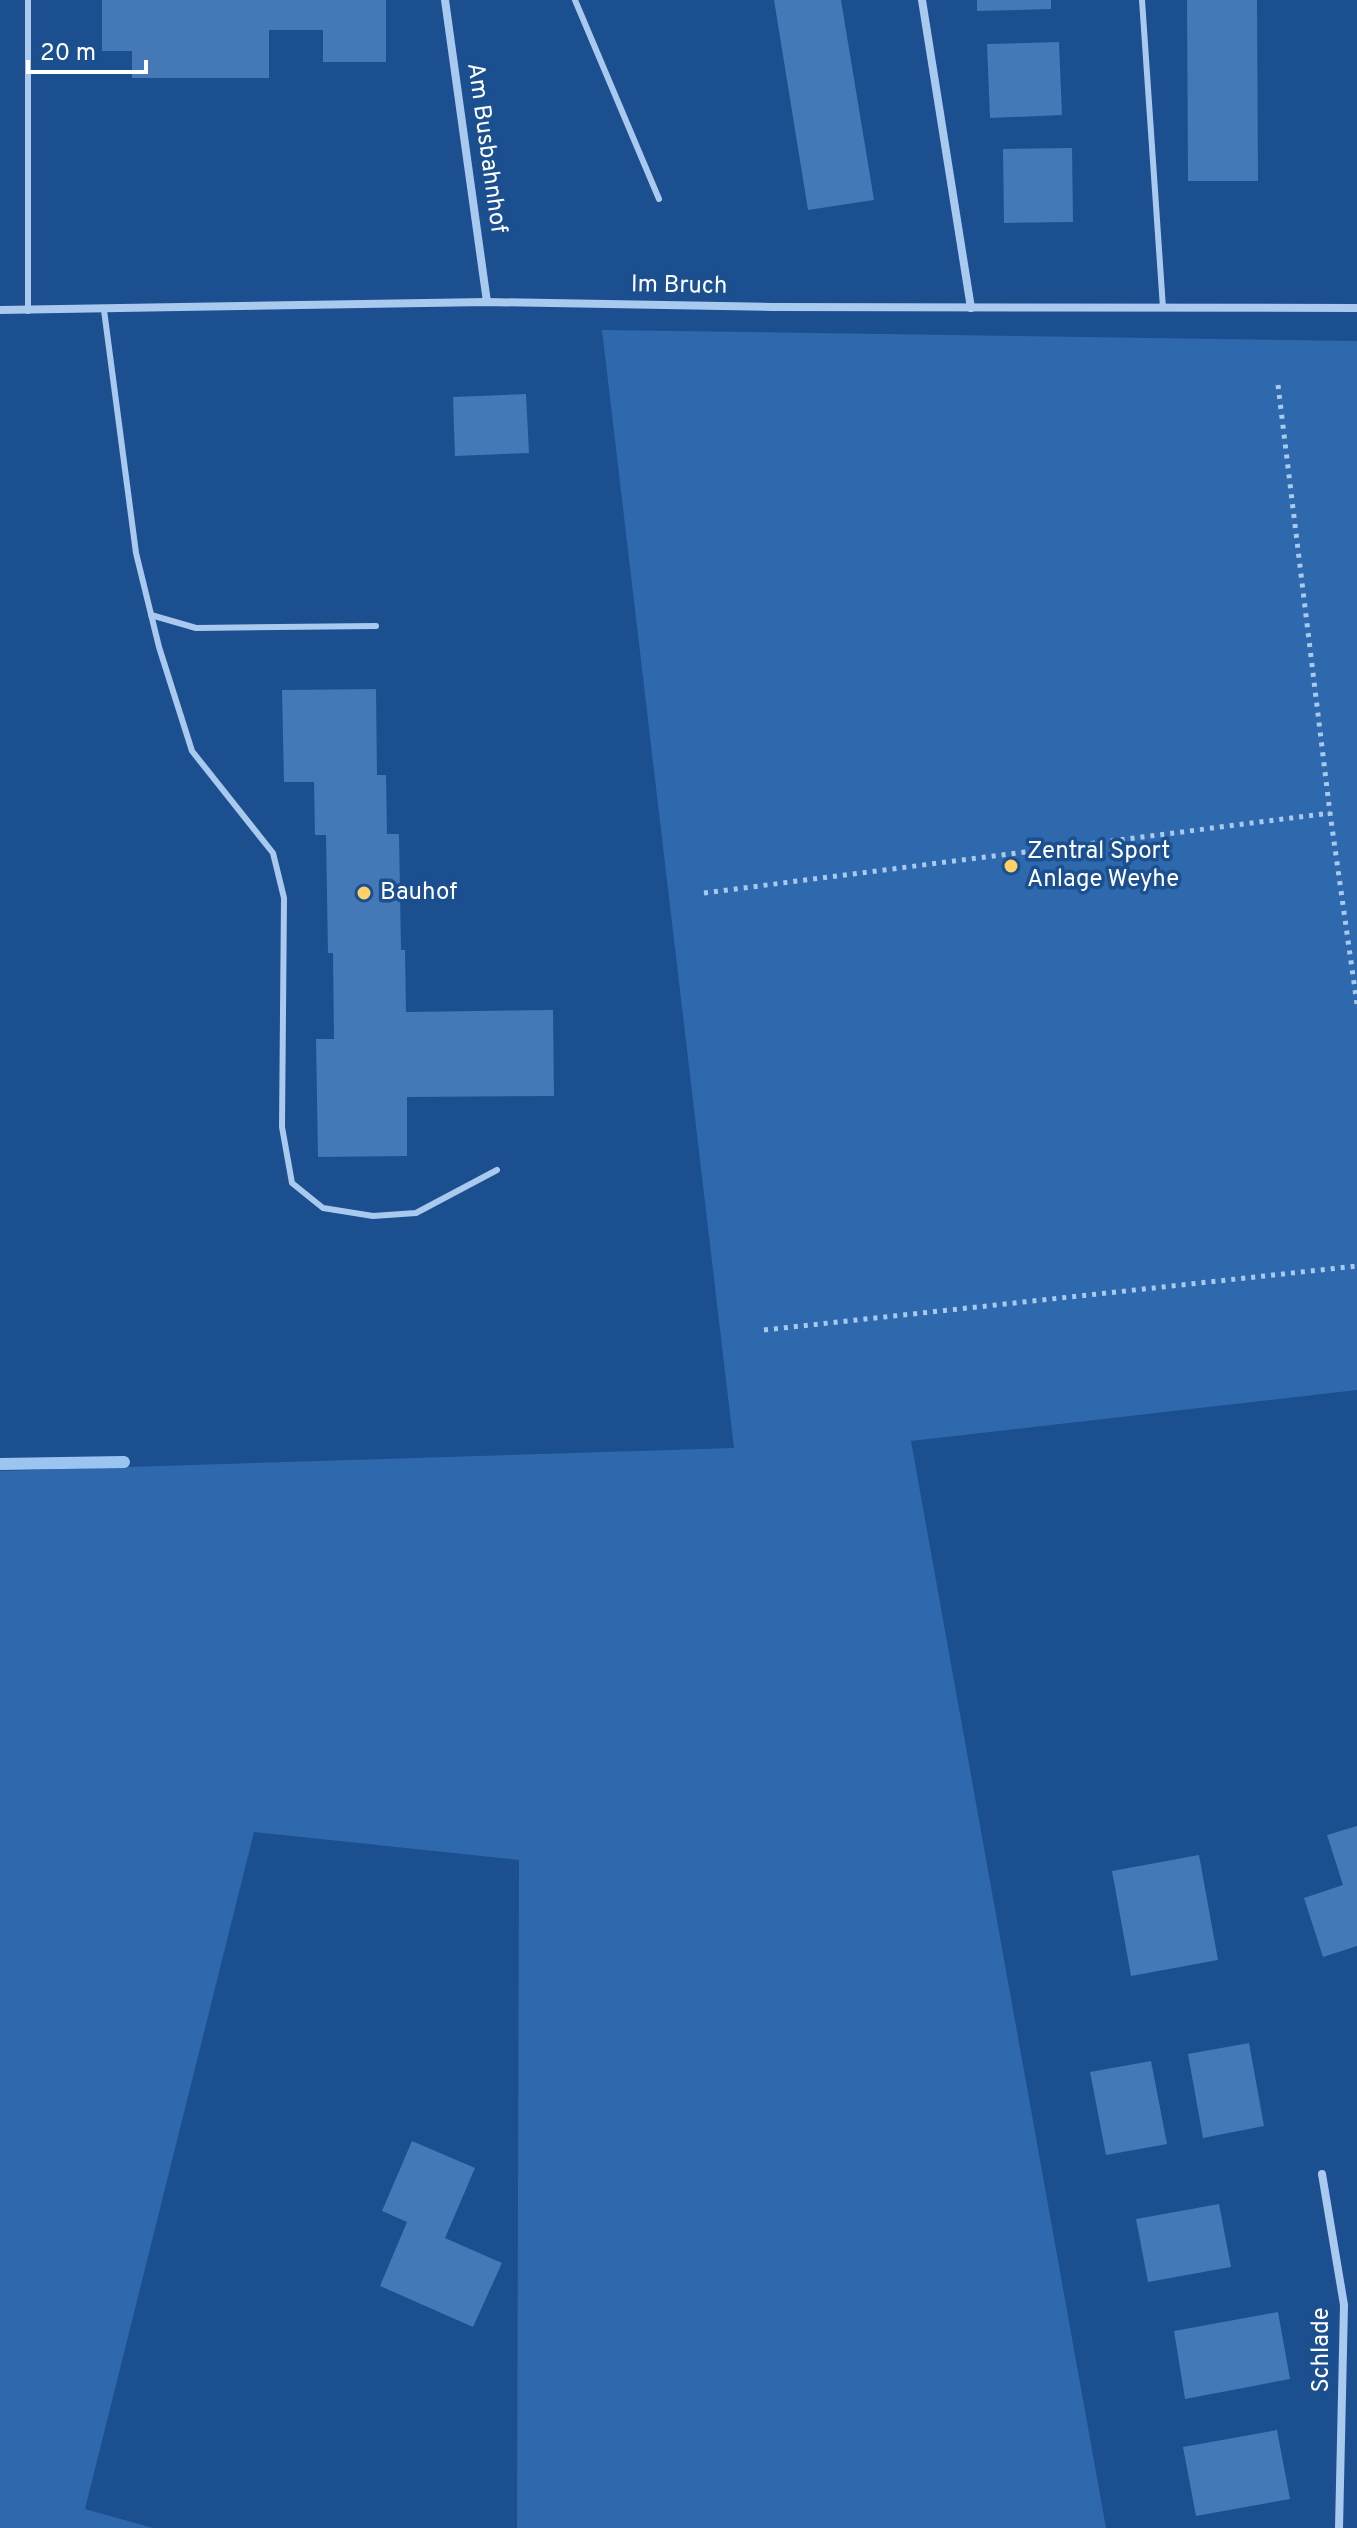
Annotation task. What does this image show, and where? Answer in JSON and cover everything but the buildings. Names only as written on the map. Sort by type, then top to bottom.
[{"type":"street","name":"Am Busbahnhof","points":[[445,0],[487,302]]},
{"type":"street","points":[[922,0],[971,308]]},
{"type":"street","name":"Im Bruch","points":[[0,310],[487,302],[971,308],[1357,308]]},
{"type":"street","name":"Schlade","points":[[1322,2174],[1344,2305],[1339,2528]]},
{"type":"lane","points":[[28,0],[28,311]]},
{"type":"lane","points":[[575,0],[659,199]]},
{"type":"lane","points":[[1142,0],[1163,308]]},
{"type":"lane","points":[[104,310],[136,553],[151,615],[192,751],[273,853],[284,898],[282,1127],[292,1183],[323,1208],[373,1216],[416,1213],[497,1170]]},
{"type":"lane","points":[[151,615],[196,628],[376,626]]},
{"type":"path","points":[[1278,385],[1330,813],[1357,1004]]},
{"type":"path","points":[[704,893],[1330,813]]},
{"type":"path","points":[[764,1330],[1357,1266]]},
{"type":"shaded area","points":[[602,330],[1357,341],[1357,1390],[911,1441],[1106,2528],[517,2528],[519,1860],[254,1832],[85,2509],[153,2528],[0,2528],[0,1471],[734,1448]]},
{"type":"waterway","points":[[0,1464],[124,1462]]},
{"type":"place","name":"Zentral Sport Anlage Weyhe","points":[[1011,866]]},
{"type":"place","name":"Bauhof","points":[[364,893]]}]
